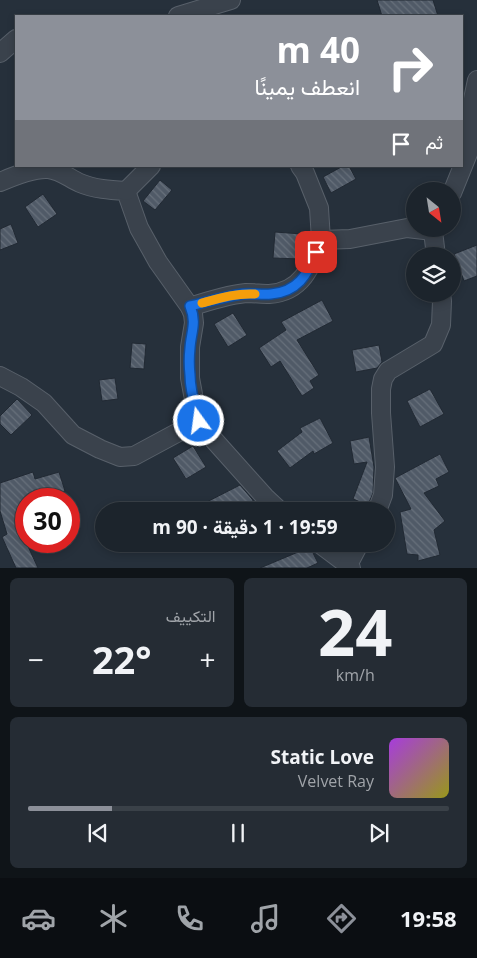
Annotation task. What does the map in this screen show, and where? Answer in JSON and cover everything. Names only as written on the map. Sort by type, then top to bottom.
[{"type":"street","points":[[185,15],[207,12],[231,0]]},
{"type":"street","points":[[0,53],[15,40]]},
{"type":"street","points":[[463,166],[469,151],[472,104],[477,80]]},
{"type":"street","points":[[0,182],[19,173],[48,169],[60,171],[89,186],[126,190],[150,167]]},
{"type":"street","points":[[190,306],[227,296],[271,294],[287,291],[298,284],[312,264],[321,240],[319,208],[301,167]]},
{"type":"street","points":[[456,182],[463,167]]},
{"type":"street","points":[[126,190],[139,228],[158,262],[190,306],[193,314],[190,378],[199,421],[270,502]]},
{"type":"street","points":[[321,240],[350,239],[406,228]]},
{"type":"street","points":[[380,502],[383,495],[385,467],[381,413],[383,379],[388,371],[433,344],[441,326],[442,302]]},
{"type":"street","points":[[0,376],[21,386],[44,403],[73,435],[120,457],[134,456],[199,421]]},
{"type":"street","points":[[331,552],[350,566],[356,552]]},
{"type":"building","points":[[377,0],[433,0],[438,15],[382,15]]},
{"type":"building","points":[[341,167],[350,167],[356,179],[331,193],[323,177]]},
{"type":"building","points":[[160,180],[172,190],[155,210],[143,201]]},
{"type":"building","points":[[43,194],[57,214],[38,227],[25,207]]},
{"type":"building","points":[[11,224],[18,243],[0,250],[0,229]]},
{"type":"building","points":[[275,232],[302,234],[300,259],[273,258]]},
{"type":"building","points":[[477,245],[477,276],[464,281],[461,273],[461,251]]},
{"type":"building","points":[[322,300],[333,321],[297,340],[319,375],[310,381],[314,388],[302,396],[280,361],[271,367],[259,348],[286,330],[281,322]]},
{"type":"building","points":[[233,313],[247,335],[228,347],[214,324]]},
{"type":"building","points":[[132,343],[146,344],[144,369],[130,368]]},
{"type":"building","points":[[379,345],[382,362],[377,368],[356,372],[352,350]]},
{"type":"building","points":[[115,378],[118,399],[102,401],[99,380]]},
{"type":"building","points":[[430,389],[444,414],[420,427],[407,401]]},
{"type":"building","points":[[17,399],[32,415],[11,435],[0,424],[0,416]]},
{"type":"building","points":[[320,418],[333,443],[314,454],[313,451],[290,468],[277,451],[302,432],[300,428]]},
{"type":"building","points":[[369,437],[374,467],[373,493],[369,502],[360,502],[353,499],[367,462],[354,464],[350,441]]},
{"type":"building","points":[[193,446],[206,467],[186,479],[173,458]]},
{"type":"building","points":[[440,454],[449,472],[436,479],[439,486],[424,493],[445,521],[434,530],[440,555],[418,561],[418,555],[407,554],[400,512],[411,509],[395,478]]},
{"type":"building","points":[[33,472],[35,479],[59,472],[64,488],[15,488],[15,553],[31,553],[38,568],[16,568],[2,537],[7,534],[0,511],[0,483]]},
{"type":"building","points":[[240,485],[254,502],[207,502]]},
{"type":"building","points":[[298,552],[312,552],[318,563],[307,568],[260,568]]},
{"type":"slow traffic","points":[[202,303],[227,296],[255,294]]},
{"type":"route","points":[[199,421],[190,378],[190,347],[194,323],[190,306],[227,296],[271,294],[287,291],[298,284],[312,264],[316,252]]}]
